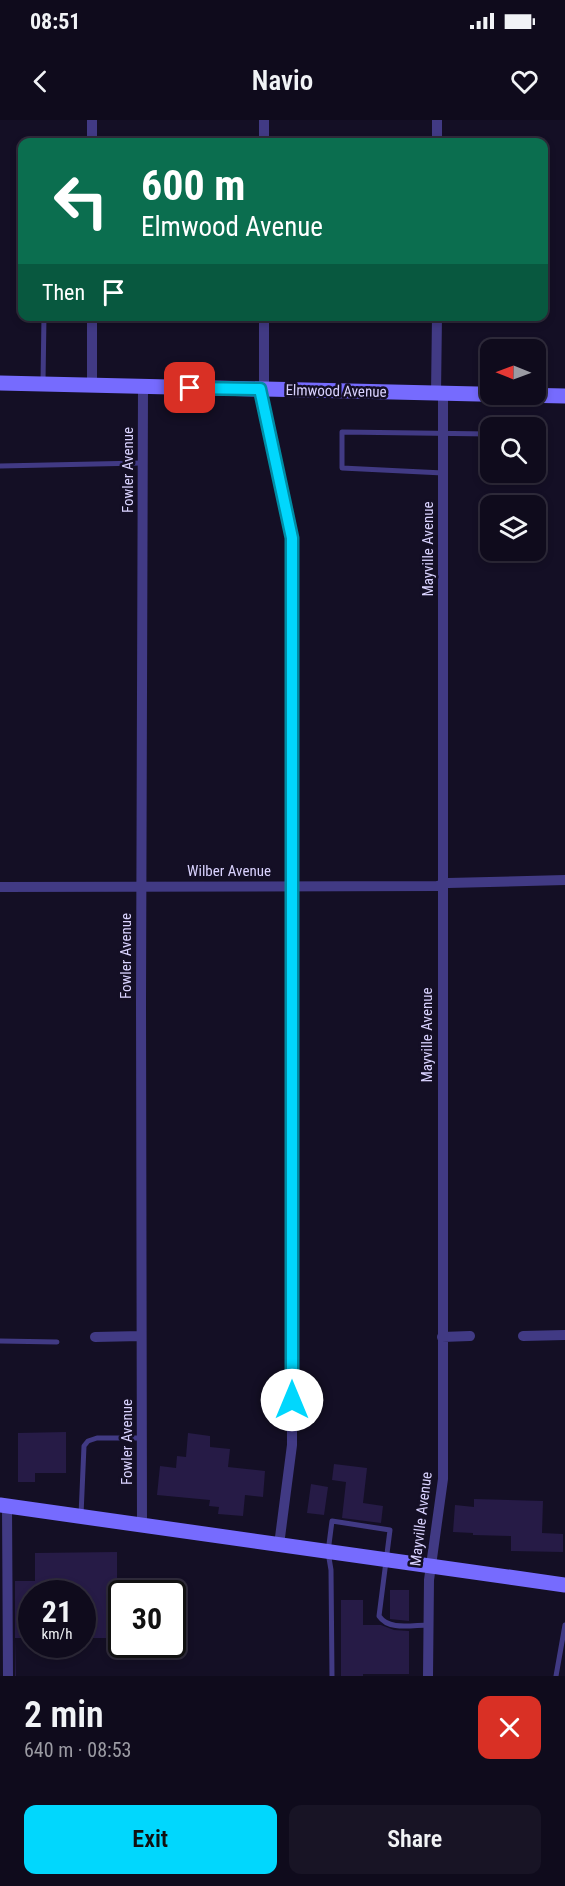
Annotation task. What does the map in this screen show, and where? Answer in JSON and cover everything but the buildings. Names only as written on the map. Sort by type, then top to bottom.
[{"type":"main road","name":"Elmwood Avenue","points":[[0,383],[565,396]]},
{"type":"main road","points":[[4,1506],[565,1585]]},
{"type":"street","points":[[92,120],[92,138]]},
{"type":"street","points":[[264,120],[264,138]]},
{"type":"street","points":[[437,120],[437,138]]},
{"type":"street","points":[[92,321],[92,385]]},
{"type":"street","points":[[264,321],[262,389],[292,538],[292,1445],[279,1545]]},
{"type":"street","name":"Mayville Avenue","points":[[428,1676],[429,1580],[443,1479],[443,433],[436,321]]},
{"type":"street","name":"Fowler Avenue","points":[[142,1526],[143,387]]},
{"type":"street","name":"Wilber Avenue","points":[[0,887],[442,885],[565,880]]},
{"type":"street","points":[[523,1336],[565,1335]]},
{"type":"street","points":[[95,1337],[141,1336]]},
{"type":"street","points":[[442,1337],[470,1336]]},
{"type":"street","points":[[4,1506],[8,1676]]},
{"type":"lane","points":[[43,384],[44,321]]},
{"type":"lane","points":[[443,473],[342,468],[342,432],[480,434]]},
{"type":"lane","points":[[0,466],[143,463]]},
{"type":"lane","points":[[0,1341],[57,1342]]},
{"type":"lane","points":[[81,1517],[84,1446],[88,1441],[97,1438],[141,1438]]},
{"type":"lane","points":[[332,1676],[331,1570],[328,1552],[332,1521],[390,1530],[379,1616],[384,1623],[390,1625],[429,1625]]},
{"type":"lane","points":[[556,1676],[565,1625]]},
{"type":"route","points":[[190,388],[260,389],[292,538],[292,1400]]}]
